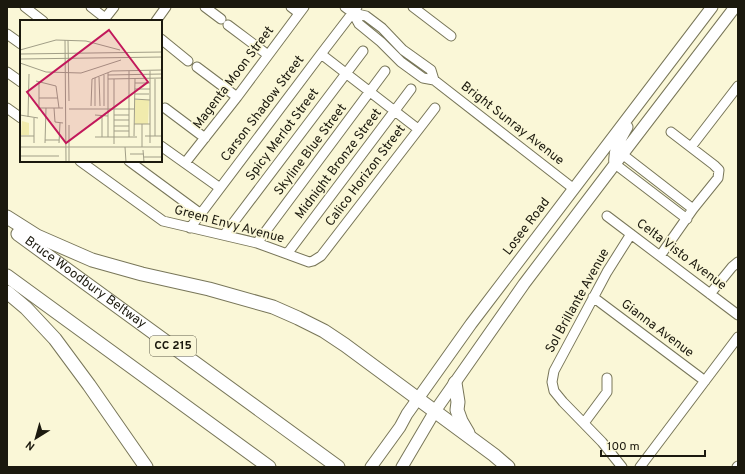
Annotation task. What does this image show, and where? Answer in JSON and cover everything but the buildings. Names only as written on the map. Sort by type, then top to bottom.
[{"type":"highway","points":[[7,217],[37,236],[92,260],[142,274],[209,289],[266,305],[298,318],[324,331],[346,345],[508,467]]},
{"type":"highway","name":"Bruce Woodbury Beltway","points":[[7,226],[338,467]]},
{"type":"highway","points":[[7,276],[269,467]]},
{"type":"highway","points":[[7,292],[26,308],[55,339],[146,467]]},
{"type":"highway","points":[[455,383],[458,402],[457,410],[460,421],[471,438]]},
{"type":"main road","name":"Losee Road","points":[[370,467],[400,428],[406,414],[471,324],[712,7]]},
{"type":"main road","points":[[402,467],[435,411],[534,272],[735,7]]},
{"type":"main road","points":[[615,164],[615,151],[639,103]]},
{"type":"street","points":[[25,7],[42,20]]},
{"type":"street","points":[[90,7],[104,20],[114,7]]},
{"type":"street","points":[[157,20],[166,7]]},
{"type":"street","points":[[205,7],[268,55]]},
{"type":"street","points":[[290,7],[301,10]]},
{"type":"street","points":[[345,7],[355,10]]},
{"type":"street","points":[[413,7],[451,36]]},
{"type":"street","name":"Magenta Moon Street","points":[[185,164],[237,97],[301,10]]},
{"type":"street","name":"Bright Sunray Avenue","points":[[355,10],[366,16],[388,33],[404,50],[431,70],[434,80]]},
{"type":"street","name":"Bright Sunray Avenue","points":[[355,10],[359,24],[382,42],[401,62],[423,78],[434,80],[574,189]]},
{"type":"street","name":"Carson Shadow Street","points":[[190,228],[355,10]]},
{"type":"street","points":[[365,28],[371,20]]},
{"type":"street","points":[[7,34],[20,43]]},
{"type":"street","points":[[162,40],[188,61]]},
{"type":"street","name":"Spicy Merlot Street","points":[[224,235],[363,51]]},
{"type":"street","points":[[321,54],[418,129]]},
{"type":"street","points":[[197,67],[237,97]]},
{"type":"street","name":"Skyline Blue Street","points":[[256,243],[385,71]]},
{"type":"street","points":[[7,72],[20,81]]},
{"type":"street","points":[[691,147],[738,86]]},
{"type":"street","name":"Midnight Bronze Street","points":[[287,254],[411,89]]},
{"type":"street","points":[[7,108],[20,117]]},
{"type":"street","points":[[165,108],[205,138]]},
{"type":"street","name":"Calico Horizon Street","points":[[316,260],[321,256],[435,108]]},
{"type":"street","points":[[660,256],[693,209],[718,178],[719,170],[671,132]]},
{"type":"street","points":[[162,147],[220,188]]},
{"type":"street","points":[[622,154],[693,209]]},
{"type":"street","name":"Green Envy Avenue","points":[[81,162],[163,221],[256,243],[309,262],[316,260]]},
{"type":"street","points":[[130,162],[201,214]]},
{"type":"street","points":[[615,164],[687,219]]},
{"type":"street","points":[[655,195],[662,185]]},
{"type":"street","name":"Celta Visto Avenue","points":[[607,216],[738,315]]},
{"type":"street","name":"Sol Brillante Avenue","points":[[584,423],[554,391],[552,382],[554,371],[607,272],[631,234]]},
{"type":"street","points":[[710,294],[732,267],[738,262]]},
{"type":"street","name":"Gianna Avenue","points":[[593,297],[705,381]]},
{"type":"street","points":[[640,467],[738,337]]},
{"type":"street","points":[[607,378],[607,392],[584,423],[602,442],[622,467]]}]
